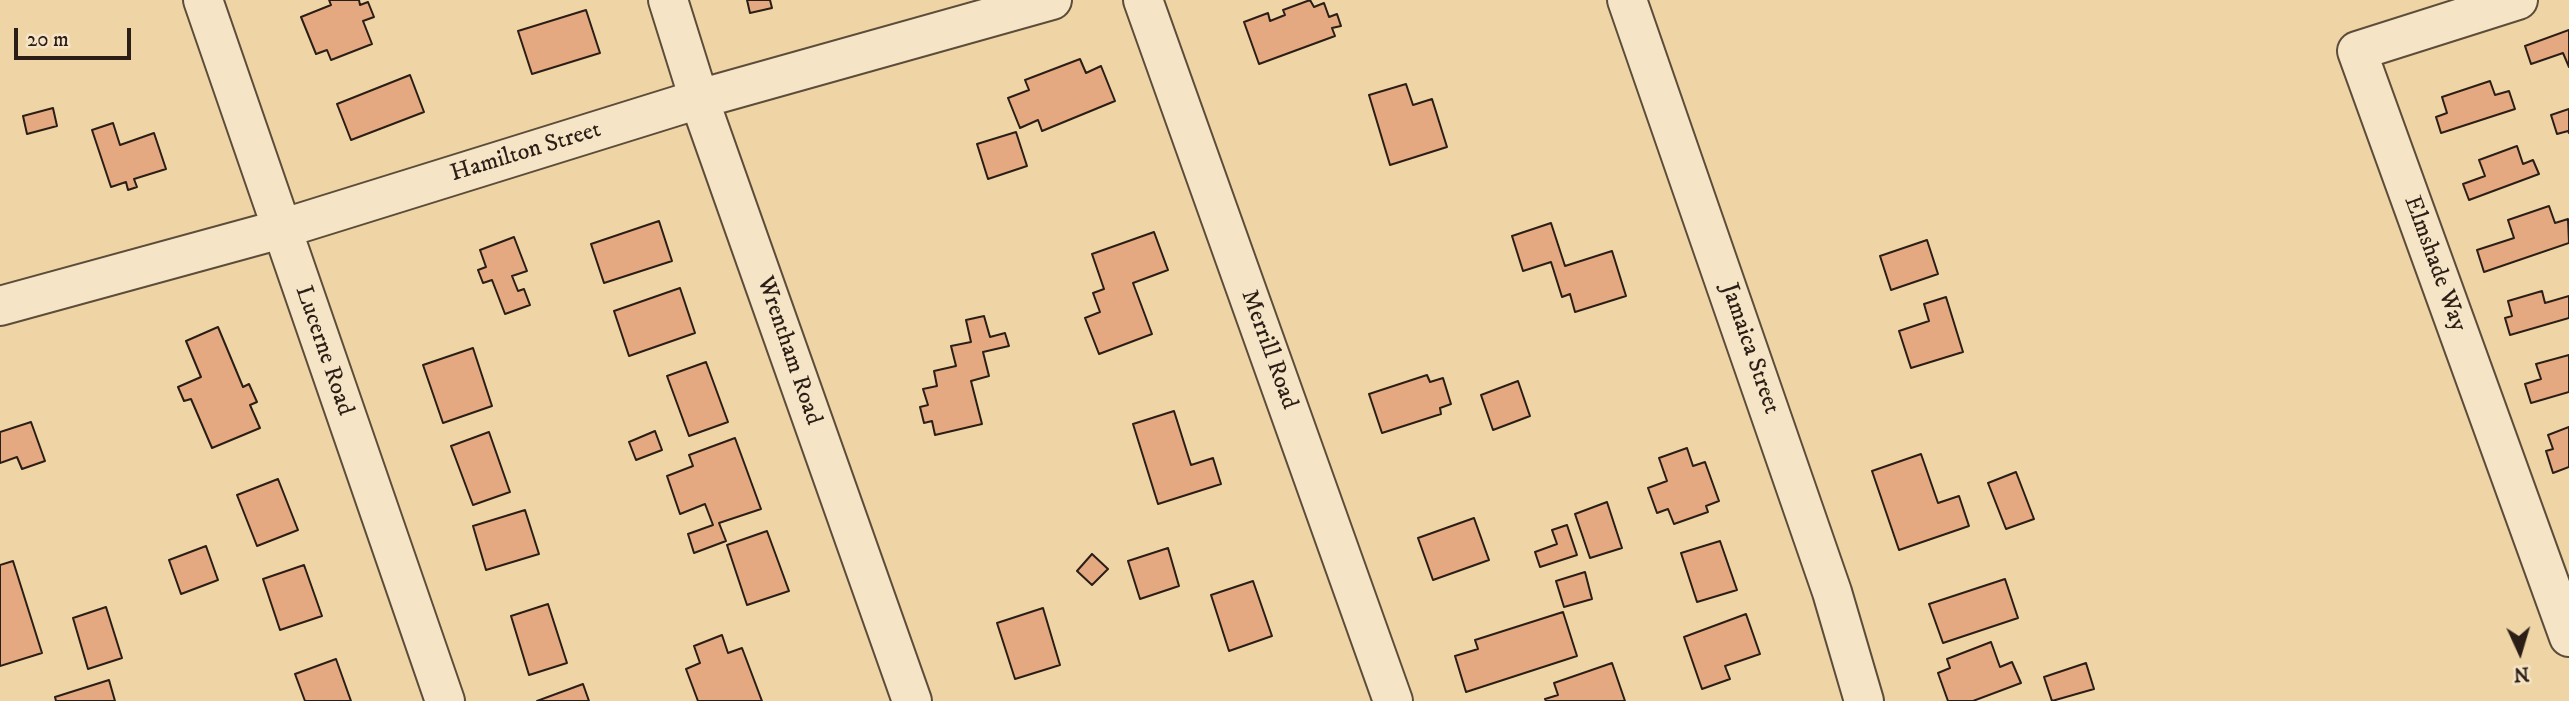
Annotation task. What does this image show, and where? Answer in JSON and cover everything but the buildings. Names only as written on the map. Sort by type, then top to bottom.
[{"type":"street","name":"Lucerne Road","points":[[203,0],[445,701]]},
{"type":"street","name":"Wrentham Road","points":[[668,0],[699,99],[912,701]]},
{"type":"street","name":"Hamilton Street","points":[[0,306],[281,229],[699,99],[1052,0]]},
{"type":"street","name":"Merrill Road","points":[[1143,0],[1393,701]]},
{"type":"street","name":"Jamaica Street","points":[[1627,0],[1832,592],[1864,701]]},
{"type":"street","name":"Elmshade Way","points":[[2518,0],[2357,51],[2569,637]]}]
